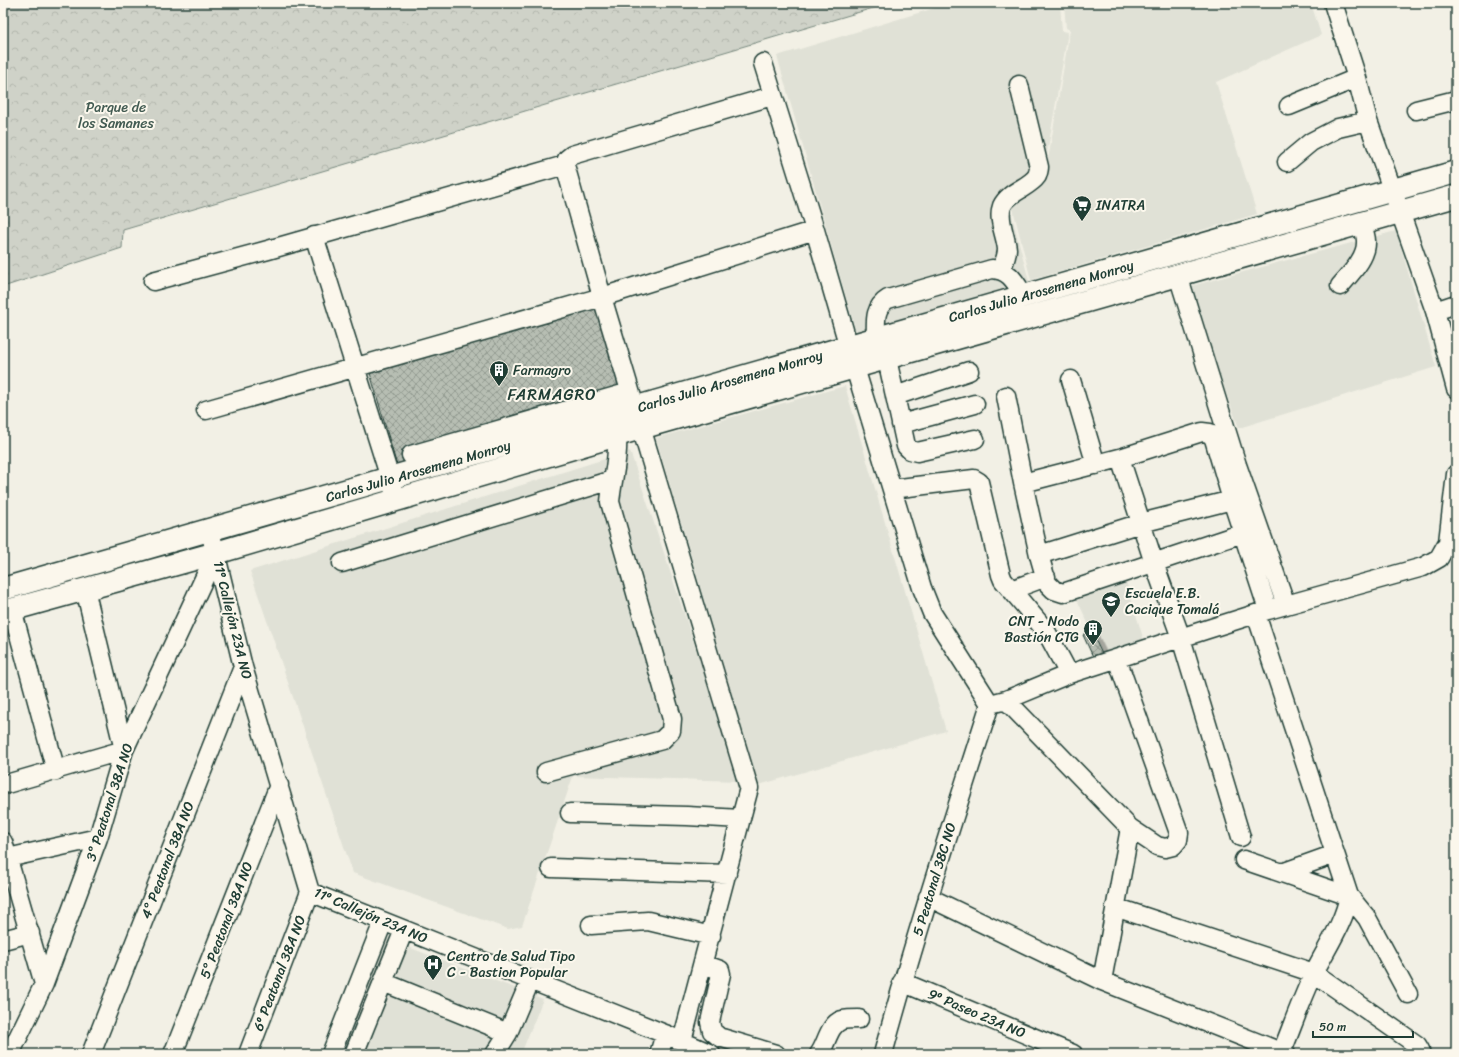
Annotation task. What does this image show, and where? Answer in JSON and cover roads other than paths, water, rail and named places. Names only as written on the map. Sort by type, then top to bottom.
[{"type":"main road","name":"Carlos Julio Arosemena Monroy","points":[[3,589],[210,531],[390,478],[633,400],[848,347],[1392,189],[1456,172]]},
{"type":"main road","name":"Carlos Julio Arosemena Monroy","points":[[8,611],[216,553],[658,423],[1456,196]]},
{"type":"street","points":[[1333,3],[1357,78],[1368,121],[1452,356],[1456,389]]},
{"type":"street","points":[[763,63],[854,368],[922,588],[932,613],[998,702],[1130,828],[1157,846],[1165,848],[1174,846],[1178,840],[1179,833],[1117,659]]},
{"type":"street","points":[[1289,106],[1357,78]]},
{"type":"street","points":[[1001,270],[1006,258],[1007,249],[1001,217],[1001,208],[1005,201],[1020,188],[1032,181],[1037,175],[1039,167],[1019,85]]},
{"type":"street","points":[[682,1041],[749,788],[602,297],[565,165],[567,159],[572,155],[772,96]]},
{"type":"street","points":[[1416,110],[1456,100]]},
{"type":"street","points":[[1287,162],[1311,142],[1338,128],[1368,121]]},
{"type":"street","points":[[153,281],[565,165]]},
{"type":"street","points":[[1340,286],[1358,263],[1365,251],[1366,240],[1361,223]]},
{"type":"street","points":[[206,410],[602,297],[814,230]]},
{"type":"street","points":[[314,236],[397,499]]},
{"type":"street","points":[[876,338],[877,310],[881,303],[888,299],[992,269],[1001,270],[1008,274],[1024,296]]},
{"type":"street","points":[[1178,275],[1237,465],[1286,605]]},
{"type":"street","points":[[1435,311],[1456,304]]},
{"type":"street","points":[[887,358],[906,446],[910,450],[917,452],[975,439]]},
{"type":"street","points":[[895,396],[969,371]]},
{"type":"street","points":[[1071,380],[1096,464]]},
{"type":"street","points":[[1006,396],[1039,554],[1047,582],[1054,590],[1063,593],[1242,533]]},
{"type":"street","points":[[411,455],[633,400]]},
{"type":"street","points":[[901,424],[975,404]]},
{"type":"street","points":[[1023,483],[1120,458],[1202,432],[1210,433],[1214,439],[1242,533],[1262,612],[1349,896],[1367,918],[1408,994]]},
{"type":"street","points":[[546,772],[662,740],[671,731],[672,719],[610,502],[612,480],[618,450],[617,436]]},
{"type":"street","points":[[1120,458],[1154,563],[1181,638],[1241,837]]},
{"type":"street","points":[[998,702],[1069,674],[1262,612],[1423,568],[1439,558],[1453,541],[1456,474]]},
{"type":"street","points":[[342,563],[612,480]]},
{"type":"street","points":[[892,490],[977,480],[980,484],[1001,575],[1046,631],[1069,674]]},
{"type":"street","points":[[1039,554],[1141,523],[1232,500]]},
{"type":"street","name":"11º Callejón 23A NO","points":[[210,531],[244,667],[310,892],[665,1034],[711,1054]]},
{"type":"street","name":"3° Peatonal 38A NO","points":[[10,1052],[44,984],[98,838],[124,750],[216,553]]},
{"type":"street","points":[[1012,590],[1046,577]]},
{"type":"street","points":[[3,785],[56,771],[124,750],[85,589]]},
{"type":"street","points":[[8,611],[56,771]]},
{"type":"street","name":"4° Peatonal 38A NO","points":[[91,1054],[244,667]]},
{"type":"street","name":"5 Peatonal 38C NO","points":[[887,1053],[902,982],[928,898],[998,702]]},
{"type":"street","name":"5° Peatonal 38A NO","points":[[173,1054],[278,785]]},
{"type":"street","points":[[570,813],[741,819]]},
{"type":"street","points":[[1102,981],[1130,828]]},
{"type":"street","points":[[44,984],[5,853],[98,838]]},
{"type":"street","points":[[1282,873],[1335,854]]},
{"type":"street","points":[[1244,860],[1349,896]]},
{"type":"street","points":[[551,868],[727,874]]},
{"type":"street","name":"6º Peatonal 38A NO","points":[[248,1054],[310,892]]},
{"type":"street","points":[[928,898],[1102,981],[1283,1053],[1314,973],[1343,918],[1349,896]]},
{"type":"street","points":[[1115,907],[1314,973],[1417,1045],[1420,1050],[1418,1054]]},
{"type":"street","points":[[591,925],[648,921],[711,936]]},
{"type":"street","points":[[332,1054],[384,922]]},
{"type":"street","points":[[354,1054],[404,930]]},
{"type":"street","points":[[3,940],[30,933]]},
{"type":"street","points":[[703,964],[720,970],[721,974],[710,1022],[712,1031],[719,1037],[776,1054]]},
{"type":"street","points":[[495,1054],[508,1033],[530,981]]},
{"type":"street","points":[[383,982],[508,1033]]},
{"type":"street","name":"9º Paseo 23A NO","points":[[902,982],[1073,1054]]},
{"type":"street","points":[[819,1054],[831,1028],[836,1023],[843,1020],[859,1019]]},
{"type":"street","points":[[659,1054],[665,1034]]},
{"type":"place","name":"INATRA","points":[[1082,222]]},
{"type":"place","name":"Farmagro","points":[[499,387]]},
{"type":"place","name":"Escuela E.B. Cacique Tomalá","points":[[1111,618]]},
{"type":"place","name":"CNT - Nodo Bastión CTG","points":[[1093,646]]},
{"type":"place","name":"Centro de Salud Tipo C - Bastion Popular","points":[[433,981]]},
{"type":"district","name":"FARMAGRO","points":[[552,394]]},
{"type":"park label","name":"Parque de los Samanes","points":[[116,116]]}]
